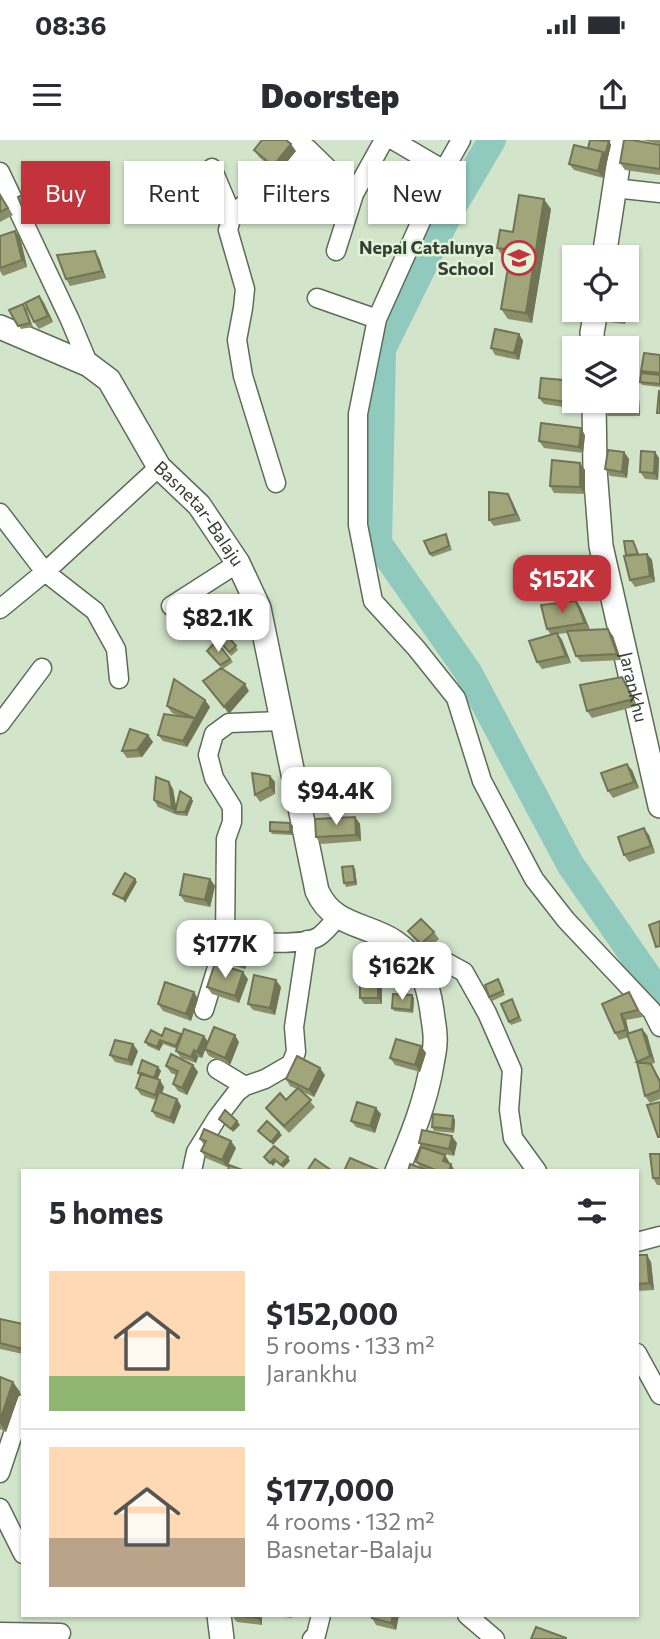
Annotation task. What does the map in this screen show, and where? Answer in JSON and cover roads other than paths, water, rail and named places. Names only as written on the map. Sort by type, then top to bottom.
[{"type":"street","points":[[354,194],[384,140]]},
{"type":"street","points":[[393,140],[429,161]]},
{"type":"street","points":[[449,161],[461,140]]},
{"type":"street","points":[[606,245],[622,140]]},
{"type":"street","points":[[275,483],[243,376],[237,340],[245,289],[228,230],[232,215],[302,145],[319,161]]},
{"type":"street","points":[[0,172],[89,365]]},
{"type":"street","points":[[614,188],[660,193]]},
{"type":"street","points":[[224,196],[232,215]]},
{"type":"street","points":[[336,251],[345,224]]},
{"type":"street","points":[[420,224],[377,319],[358,414],[358,526],[373,601],[416,648],[456,698],[481,781],[534,879],[565,920],[652,1011],[660,1027]]},
{"type":"street","points":[[317,298],[377,319]]},
{"type":"street","name":"Basnetar-Balaju","points":[[0,327],[89,365],[109,380],[159,467],[199,505],[239,563],[258,608],[293,781],[321,901],[338,918],[395,942],[422,972],[429,990],[436,1043],[428,1090],[398,1169]]},
{"type":"street","name":"Jarankhu","points":[[594,413],[601,546],[660,806]]},
{"type":"street","points":[[0,609],[45,572],[159,467]]},
{"type":"street","points":[[0,513],[45,572],[96,611],[116,649],[119,679]]},
{"type":"street","points":[[171,606],[239,563]]},
{"type":"street","points":[[0,724],[42,668]]},
{"type":"street","points":[[204,1010],[225,941],[226,839],[232,822],[232,807],[214,778],[208,755],[214,734],[229,723],[283,721]]},
{"type":"street","points":[[225,941],[283,943],[307,940],[319,937],[338,918]]},
{"type":"street","points":[[193,1169],[197,1153],[217,1118],[237,1092],[291,1064],[296,1052],[294,1027],[307,940]]},
{"type":"street","points":[[410,956],[442,960],[464,972],[487,1013],[512,1070],[509,1110],[513,1138],[533,1169]]},
{"type":"street","points":[[218,1069],[245,1086]]},
{"type":"street","points":[[639,1241],[660,1236]]},
{"type":"street","points":[[639,1357],[660,1395]]},
{"type":"street","points":[[0,1474],[21,1410]]},
{"type":"street","points":[[0,1508],[21,1550]]},
{"type":"street","points":[[54,1617],[66,1636]]},
{"type":"street","points":[[219,1617],[222,1639]]},
{"type":"street","points":[[312,1639],[316,1635],[320,1617]]},
{"type":"street","points":[[469,1617],[495,1639]]},
{"type":"street","points":[[0,1632],[66,1636]]},
{"type":"waterway","points":[[492,140],[449,213],[382,349],[378,543],[468,672],[570,864],[660,994]]},
{"type":"place","name":"Nepal Catalunya School","points":[[519,258]]}]
